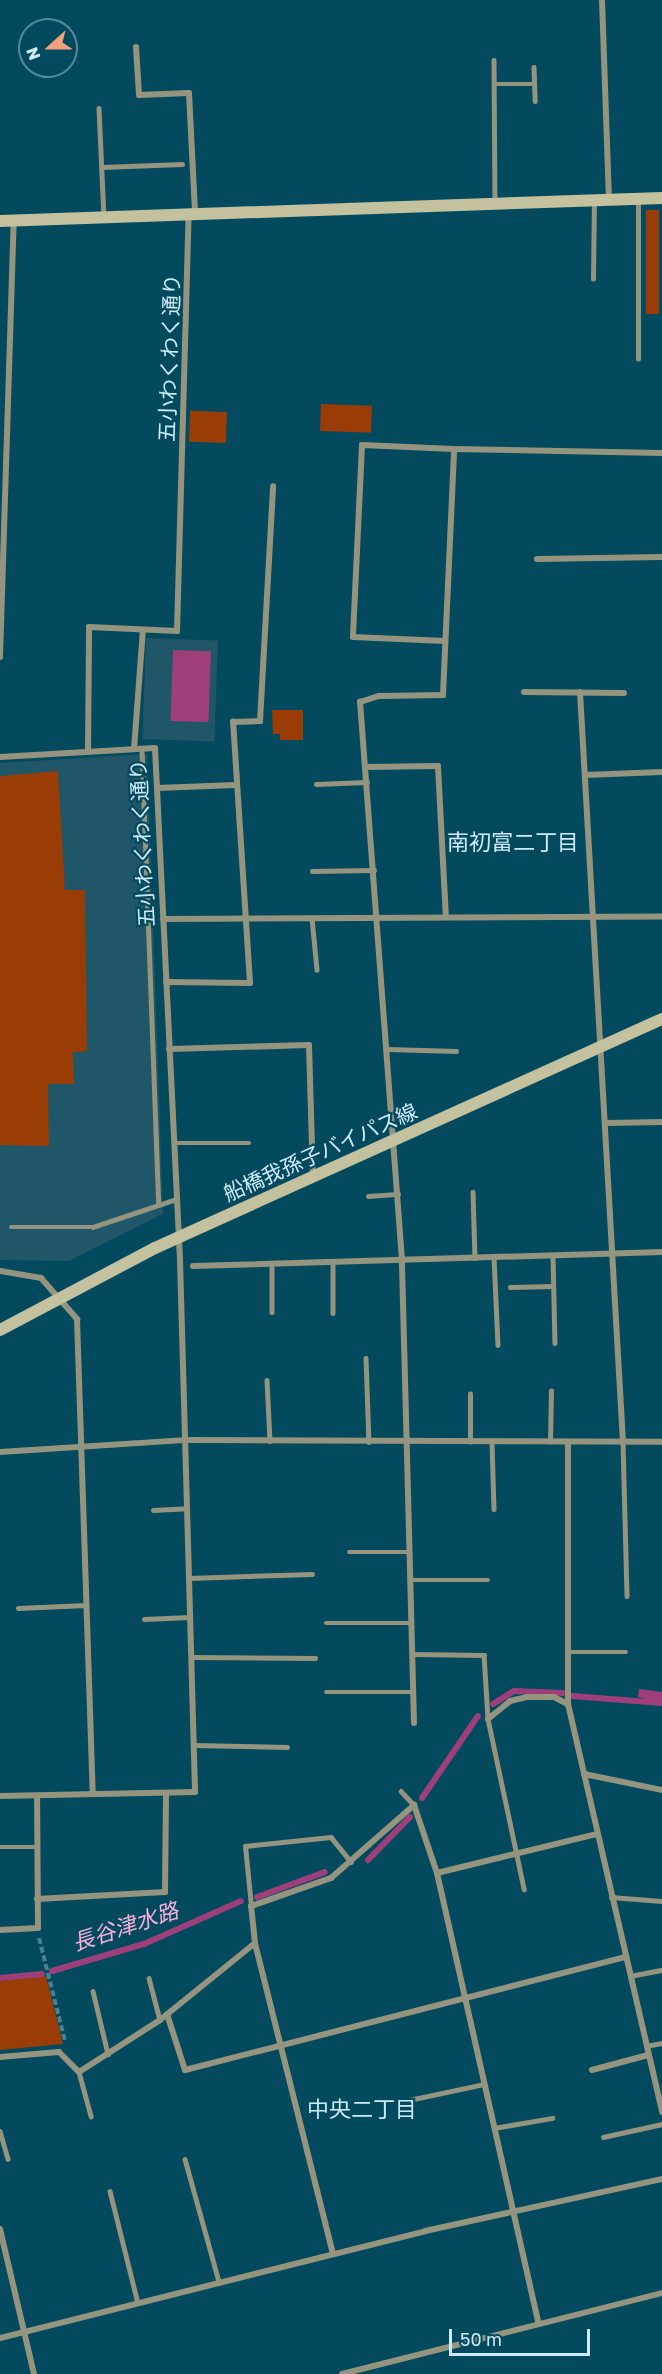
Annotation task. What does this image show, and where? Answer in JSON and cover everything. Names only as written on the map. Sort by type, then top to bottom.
[{"type":"street","points":[[602,0],[609,200]]},
{"type":"street","points":[[135,47],[139,95],[189,93],[192,213]]},
{"type":"street","points":[[0,222],[192,213],[662,198]]},
{"type":"street","name":"五小わくわく通り","points":[[166,1792],[195,1792],[187,1508],[174,1143],[155,748],[134,749],[143,630],[177,631],[192,213]]},
{"type":"street","points":[[0,657],[14,221]]},
{"type":"street","points":[[445,641],[353,637],[362,445],[662,453]]},
{"type":"street","points":[[414,1723],[402,1260],[388,1049],[360,702],[379,696],[443,696],[454,449]]},
{"type":"street","points":[[166,982],[250,983],[249,925],[242,918],[233,722],[260,721],[273,486]]},
{"type":"street","points":[[537,559],[662,557]]},
{"type":"street","points":[[88,752],[89,627],[143,630]]},
{"type":"street","points":[[524,692],[624,693]]},
{"type":"street","points":[[580,692],[592,916],[607,1123],[623,1442]]},
{"type":"street","points":[[0,757],[134,749]]},
{"type":"street","points":[[365,767],[438,766],[446,917]]},
{"type":"street","points":[[585,775],[662,772]]},
{"type":"street","points":[[157,788],[236,785]]},
{"type":"street","points":[[163,919],[662,916]]},
{"type":"street","name":"船橋我孫子バイパス線","points":[[0,1330],[178,1238],[662,1020]]},
{"type":"street","points":[[169,1049],[309,1045],[313,1176]]},
{"type":"street","points":[[607,1123],[662,1122]]},
{"type":"street","points":[[193,1266],[662,1252]]},
{"type":"street","points":[[0,1271],[41,1278],[62,1296],[77,1319],[85,1447],[86,1605],[93,1794]]},
{"type":"street","points":[[0,1452],[184,1440],[662,1442]]},
{"type":"street","points":[[568,1442],[568,1704],[662,2112]]},
{"type":"street","points":[[488,1719],[510,1701],[527,1697],[555,1697],[568,1704]]},
{"type":"street","points":[[584,1774],[662,1790]]},
{"type":"street","points":[[0,1796],[166,1792],[165,1893],[37,1899]]},
{"type":"street","points":[[0,1930],[38,1929],[37,1796]]},
{"type":"street","points":[[333,2253],[255,1943],[251,1906],[331,1878],[414,1805],[437,1873],[462,1995],[539,2324]]},
{"type":"street","points":[[437,1873],[597,1834]]},
{"type":"street","points":[[0,2057],[59,2052],[80,2072],[160,2020],[255,1943]]},
{"type":"street","points":[[167,2014],[185,2070],[281,2042],[462,1995],[626,1957]]},
{"type":"street","points":[[592,2070],[648,2055]]},
{"type":"street","points":[[0,2338],[333,2253],[514,2210],[662,2179]]},
{"type":"street","points":[[0,2229],[34,2374]]},
{"type":"street","points":[[342,2374],[662,2293]]},
{"type":"lane","points":[[494,60],[495,204]]},
{"type":"lane","points":[[534,67],[535,101]]},
{"type":"lane","points":[[494,84],[535,84]]},
{"type":"lane","points":[[99,108],[104,217]]},
{"type":"lane","points":[[102,166],[182,164]]},
{"type":"lane","points":[[638,199],[638,359]]},
{"type":"lane","points":[[593,279],[594,201]]},
{"type":"lane","points":[[142,749],[159,1205]]},
{"type":"lane","points":[[316,784],[367,782]]},
{"type":"lane","points":[[312,871],[374,870]]},
{"type":"lane","points":[[312,918],[317,970]]},
{"type":"lane","points":[[388,1049],[456,1051]]},
{"type":"lane","points":[[174,1143],[249,1143]]},
{"type":"lane","points":[[473,1192],[476,1258]]},
{"type":"lane","points":[[368,1196],[398,1194]]},
{"type":"lane","points":[[11,1227],[93,1227],[176,1199]]},
{"type":"lane","points":[[553,1256],[555,1343]]},
{"type":"lane","points":[[494,1257],[498,1345]]},
{"type":"lane","points":[[333,1262],[333,1313]]},
{"type":"lane","points":[[272,1264],[272,1312]]},
{"type":"lane","points":[[510,1287],[553,1286]]},
{"type":"lane","points":[[366,1358],[369,1442]]},
{"type":"lane","points":[[267,1380],[270,1441]]},
{"type":"lane","points":[[550,1442],[551,1390]]},
{"type":"lane","points":[[470,1442],[471,1394]]},
{"type":"lane","points":[[492,1442],[494,1509]]},
{"type":"lane","points":[[623,1442],[627,1596]]},
{"type":"lane","points":[[153,1510],[187,1508]]},
{"type":"lane","points":[[349,1552],[409,1552]]},
{"type":"lane","points":[[189,1578],[312,1575]]},
{"type":"lane","points":[[410,1580],[488,1580]]},
{"type":"lane","points":[[18,1608],[86,1605]]},
{"type":"lane","points":[[144,1619],[190,1617]]},
{"type":"lane","points":[[326,1623],[411,1623]]},
{"type":"lane","points":[[568,1652],[627,1652]]},
{"type":"lane","points":[[412,1654],[484,1655],[488,1719],[524,1889]]},
{"type":"lane","points":[[191,1657],[315,1658]]},
{"type":"lane","points":[[326,1692],[414,1692]]},
{"type":"lane","points":[[193,1745],[287,1747]]},
{"type":"lane","points":[[401,1791],[414,1805]]},
{"type":"lane","points":[[251,1906],[245,1846],[331,1837],[351,1862]]},
{"type":"lane","points":[[0,1847],[37,1847]]},
{"type":"lane","points":[[611,1897],[662,1901]]},
{"type":"lane","points":[[630,1976],[662,1970]]},
{"type":"lane","points":[[149,1978],[160,2020]]},
{"type":"lane","points":[[93,1991],[108,2054]]},
{"type":"lane","points":[[646,2046],[662,2043]]},
{"type":"lane","points":[[80,2072],[91,2116]]},
{"type":"lane","points":[[409,2100],[484,2084]]},
{"type":"lane","points":[[494,2128],[552,2118]]},
{"type":"lane","points":[[603,2137],[662,2124]]},
{"type":"lane","points":[[0,2131],[8,2159]]},
{"type":"lane","points":[[185,2159],[219,2282]]},
{"type":"lane","points":[[110,2192],[138,2303]]},
{"type":"path","points":[[38,1929],[69,2062]]},
{"type":"shaded area","points":[[646,210],[659,210],[659,314],[646,314]]},
{"type":"shaded area","points":[[321,404],[372,406],[371,433],[320,431]]},
{"type":"shaded area","points":[[190,411],[227,412],[226,443],[189,442]]},
{"type":"shaded area","points":[[146,638],[218,641],[214,741],[142,739]]},
{"type":"shaded area","points":[[173,650],[211,651],[208,722],[171,721]]},
{"type":"shaded area","points":[[272,710],[303,710],[303,740],[280,740],[280,734],[273,734]]},
{"type":"shaded area","points":[[147,754],[163,1214],[69,1261],[0,1260],[0,763]]},
{"type":"shaded area","points":[[58,771],[65,890],[85,890],[87,1051],[73,1052],[74,1084],[48,1084],[49,1146],[0,1145],[0,776]]},
{"type":"shaded area","points":[[639,1689],[662,1692],[662,1703],[638,1697]]},
{"type":"shaded area","points":[[46,1976],[63,2044],[0,2050],[0,1981]]},
{"type":"waterway","name":"長谷津水路","points":[[493,1704],[514,1691],[563,1693]]},
{"type":"waterway","name":"長谷津水路","points":[[572,1696],[662,1703]]},
{"type":"waterway","name":"長谷津水路","points":[[422,1798],[478,1716]]},
{"type":"waterway","name":"長谷津水路","points":[[368,1860],[410,1817]]},
{"type":"waterway","name":"長谷津水路","points":[[257,1897],[325,1872]]},
{"type":"waterway","name":"長谷津水路","points":[[52,1971],[144,1944],[241,1901]]},
{"type":"waterway","name":"長谷津水路","points":[[0,1978],[42,1974]]},
{"type":"district","name":"南初富二丁目","points":[[513,842]]},
{"type":"district","name":"中央二丁目","points":[[362,2109]]}]
